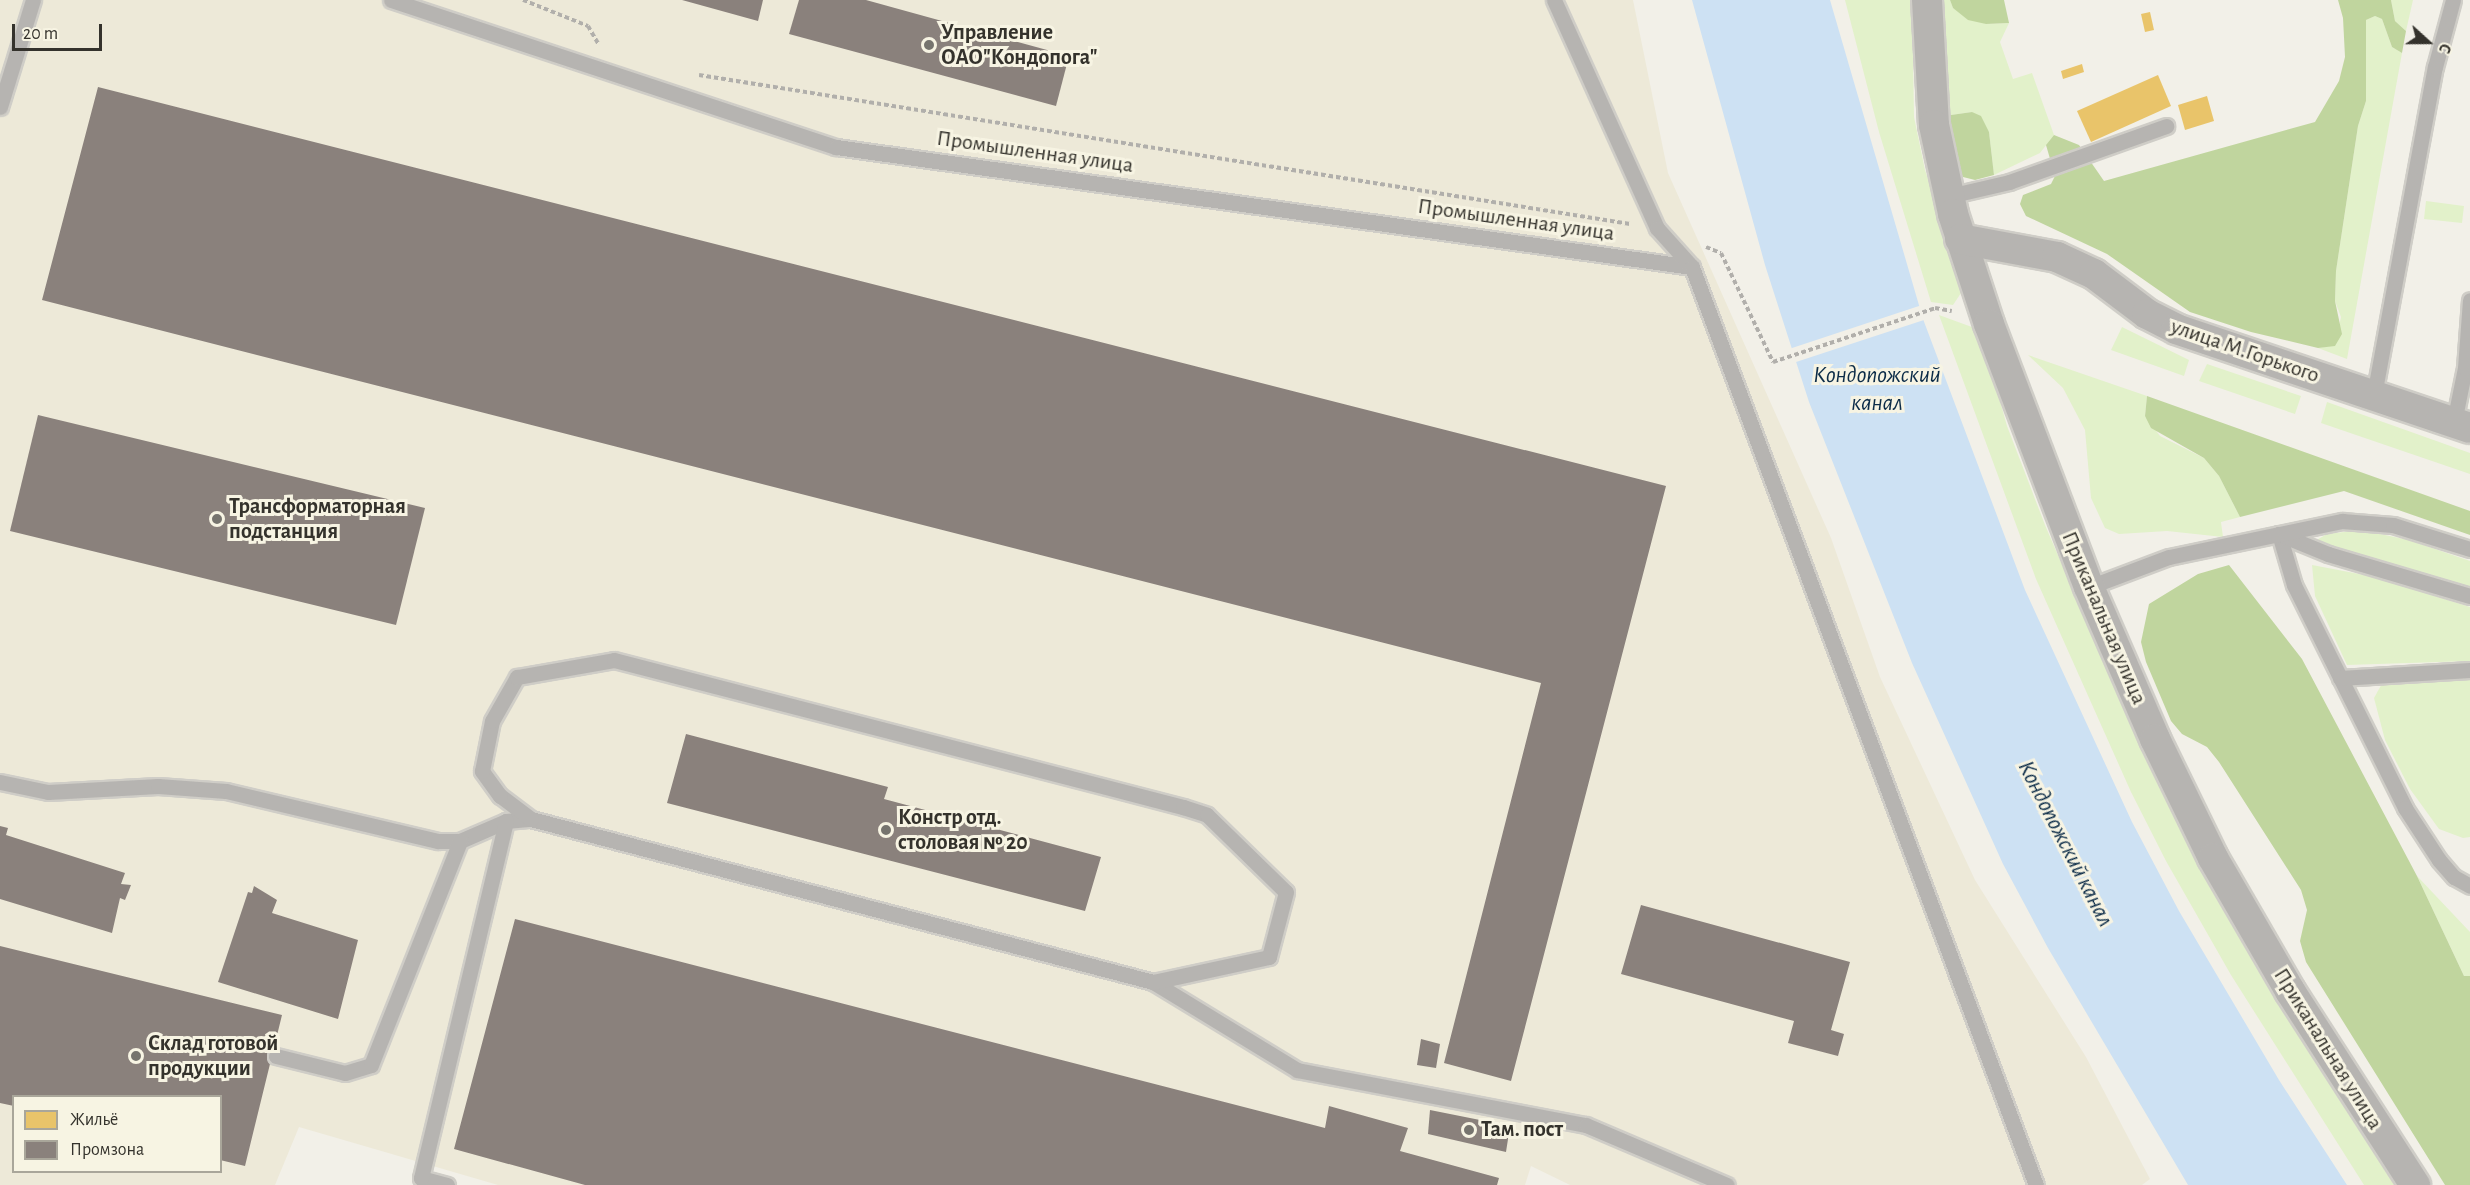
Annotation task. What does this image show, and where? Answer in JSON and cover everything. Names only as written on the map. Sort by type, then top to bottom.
[{"type":"street","name":"Приканальная улица","points":[[1928,0],[1931,94],[1948,196],[1960,239],[2035,450],[2089,587],[2155,739],[2213,858],[2290,991],[2415,1185]]},
{"type":"street","name":"улица М.Горького","points":[[1960,239],[2057,257],[2094,274],[2146,314],[2176,329],[2462,425]]},
{"type":"lane","points":[[0,107],[33,0]]},
{"type":"lane","name":"Промышленная улица","points":[[391,0],[836,147],[1692,267]]},
{"type":"lane","points":[[1554,0],[1657,228],[1692,267],[2036,1185]]},
{"type":"lane","points":[[2374,395],[2437,57],[2453,0]]},
{"type":"lane","points":[[1948,196],[2009,182],[2166,126]]},
{"type":"lane","points":[[2462,425],[2470,300]]},
{"type":"lane","points":[[2089,587],[2169,557],[2279,534],[2365,521],[2420,532],[2470,549]]},
{"type":"lane","points":[[2279,534],[2328,554],[2470,596]]},
{"type":"lane","points":[[2279,534],[2294,585],[2421,837],[2454,877],[2470,886]]},
{"type":"lane","points":[[531,819],[500,796],[482,771],[492,721],[518,677],[614,660],[1183,807],[1207,815],[1286,892],[1269,957],[1153,982]]},
{"type":"lane","points":[[2340,678],[2470,670]]},
{"type":"lane","points":[[0,782],[48,792],[158,786],[226,791],[438,841],[460,841],[506,821],[531,819],[1153,982],[1297,1070],[1586,1125],[1727,1185]]},
{"type":"lane","points":[[447,1185],[421,1178],[506,821]]},
{"type":"lane","points":[[276,1056],[345,1073],[371,1065],[460,841]]},
{"type":"path","points":[[523,0],[588,26],[603,52]]},
{"type":"path","points":[[691,74],[1657,228]]},
{"type":"path","points":[[1700,245],[1721,253],[1773,362],[1928,311],[1940,308],[1952,311]]},
{"type":"shaded area","points":[[0,0],[1633,0],[1668,173],[1831,538],[1880,677],[1975,880],[2086,1057],[2150,1179],[2142,1185],[1570,1185],[1531,1166],[1525,1185],[498,1185],[299,1127],[275,1185],[0,1185]]},
{"type":"green space","points":[[1845,0],[1912,0],[1914,117],[1925,170],[1965,287],[1953,305],[1931,302],[1879,132]]},
{"type":"green space","points":[[1942,0],[1950,0],[1953,8],[1986,24],[2009,23],[2000,42],[2013,79],[2032,73],[2054,135],[2040,153],[1994,175],[1989,132],[1972,112],[1944,116]]},
{"type":"green space","points":[[1950,0],[2004,0],[2009,23],[1986,24],[1968,20],[1953,8]]},
{"type":"green space","points":[[2338,0],[2391,0],[2395,21],[2406,31],[2402,53],[2392,47],[2382,19],[2375,16],[2366,20],[2366,101],[2358,126],[2336,271],[2335,301],[2342,334],[2335,346],[2318,348],[2251,332],[2190,312],[2107,254],[2026,216],[2020,204],[2023,195],[2051,184],[2055,176],[2046,145],[2054,135],[2079,145],[2104,181],[2315,122],[2339,81],[2345,57],[2343,18]]},
{"type":"green space","points":[[2391,0],[2413,0],[2406,31],[2395,21]]},
{"type":"green space","points":[[2375,16],[2382,19],[2392,47],[2402,53],[2347,359],[2318,348],[2335,345],[2341,317],[2335,301],[2336,271],[2358,126],[2366,101],[2366,20]]},
{"type":"green space","points":[[1972,112],[1981,116],[1989,132],[1994,175],[1975,180],[1963,177],[1956,166],[1944,116]]},
{"type":"green space","points":[[2426,201],[2464,206],[2462,223],[2424,219]]},
{"type":"green space","points":[[1939,315],[1980,330],[2007,426],[2045,525],[2088,625],[2195,849],[2278,1000],[2398,1185],[2364,1185],[2231,975],[2166,861],[2131,792],[2036,579]]},
{"type":"green space","points":[[2122,327],[2189,360],[2184,376],[2111,350]]},
{"type":"green space","points":[[2028,355],[2147,396],[2145,416],[2160,436],[2204,458],[2219,476],[2240,517],[2221,522],[2223,537],[2167,531],[2119,534],[2105,528],[2091,498],[2085,430],[2063,388]]},
{"type":"green space","points":[[2207,364],[2301,396],[2295,414],[2199,381]]},
{"type":"green space","points":[[2147,396],[2470,511],[2470,535],[2344,491],[2240,517],[2219,476],[2204,458],[2151,428],[2145,416]]},
{"type":"green space","points":[[2327,402],[2470,453],[2470,474],[2321,423]]},
{"type":"green space","points":[[2361,530],[2409,540],[2470,561],[2470,588],[2315,541],[2327,534]]},
{"type":"green space","points":[[2229,565],[2302,659],[2417,876],[2464,976],[2470,976],[2470,1185],[2445,1185],[2306,962],[2300,941],[2307,910],[2301,890],[2219,762],[2207,747],[2182,734],[2171,721],[2146,662],[2141,642],[2149,604],[2198,574]]},
{"type":"green space","points":[[2312,565],[2375,577],[2470,607],[2470,661],[2347,665],[2315,596]]},
{"type":"green space","points":[[2470,678],[2470,837],[2463,838],[2439,829],[2410,789],[2385,740],[2374,698],[2384,680]]},
{"type":"green space","points":[[2417,876],[2470,932],[2470,976],[2464,976]]},
{"type":"water","name":"Кондопожский канал","points":[[1692,0],[1830,0],[1923,319],[2025,590],[2132,822],[2179,911],[2279,1080],[2347,1185],[2188,1185],[2048,948],[2003,864],[1912,663],[1809,402],[1765,265]]},
{"type":"pier","points":[[1922,305],[1927,319],[1793,363],[1789,349]]},
{"type":"building: Жильё","points":[[2150,12],[2154,30],[2145,32],[2141,14]]},
{"type":"building: Жильё","points":[[2082,64],[2084,72],[2063,79],[2061,71]]},
{"type":"building: Жильё","points":[[2158,75],[2171,106],[2091,142],[2077,111]]},
{"type":"building: Жильё","points":[[2207,96],[2214,121],[2185,130],[2178,105]]},
{"type":"building: Промзона","points":[[682,0],[763,0],[758,21]]},
{"type":"building: Промзона","name":"Управление ОАО\"Кондопога\"","points":[[799,0],[866,0],[1069,56],[1056,106],[789,34]]},
{"type":"building: Промзона","points":[[98,87],[1666,486],[1511,1081],[1444,1063],[1541,683],[42,300]]},
{"type":"building: Промзона","name":"Трансформаторная подстанция","points":[[38,415],[425,508],[396,625],[10,531]]},
{"type":"building: Промзона","name":"Констр отд. столовая № 20","points":[[686,734],[888,787],[884,799],[1101,857],[1085,911],[667,803]]},
{"type":"building: Промзона","points":[[0,826],[8,828],[6,835],[125,873],[121,884],[131,885],[125,900],[120,898],[112,933],[0,899]]},
{"type":"building: Промзона","points":[[254,886],[277,900],[272,913],[358,940],[338,1019],[218,982],[248,892],[252,893]]},
{"type":"building: Промзона","points":[[1641,905],[1850,962],[1831,1030],[1844,1034],[1838,1056],[1788,1043],[1794,1021],[1621,974]]},
{"type":"building: Промзона","points":[[515,919],[1325,1128],[1329,1106],[1408,1128],[1400,1151],[1499,1178],[1497,1185],[585,1185],[454,1149]]},
{"type":"building: Промзона","name":"Склад готовой продукции","points":[[0,946],[282,1015],[245,1166],[222,1160],[222,1095],[12,1095],[12,1106],[0,1103]]},
{"type":"building: Промзона","name":"Там. пост","points":[[1421,1039],[1440,1044],[1436,1068],[1417,1065]]},
{"type":"building: Промзона","name":"Там. пост","points":[[1430,1110],[1510,1126],[1506,1152],[1428,1134]]},
{"type":"place","name":"Управление ОАО\"Кондопога\"","points":[[929,45]]},
{"type":"place","name":"Трансформаторная подстанция","points":[[217,519]]},
{"type":"place","name":"Констр отд. столовая № 20","points":[[886,830]]},
{"type":"place","name":"Склад готовой продукции","points":[[136,1056]]},
{"type":"place","name":"Там. пост","points":[[1469,1130]]}]
